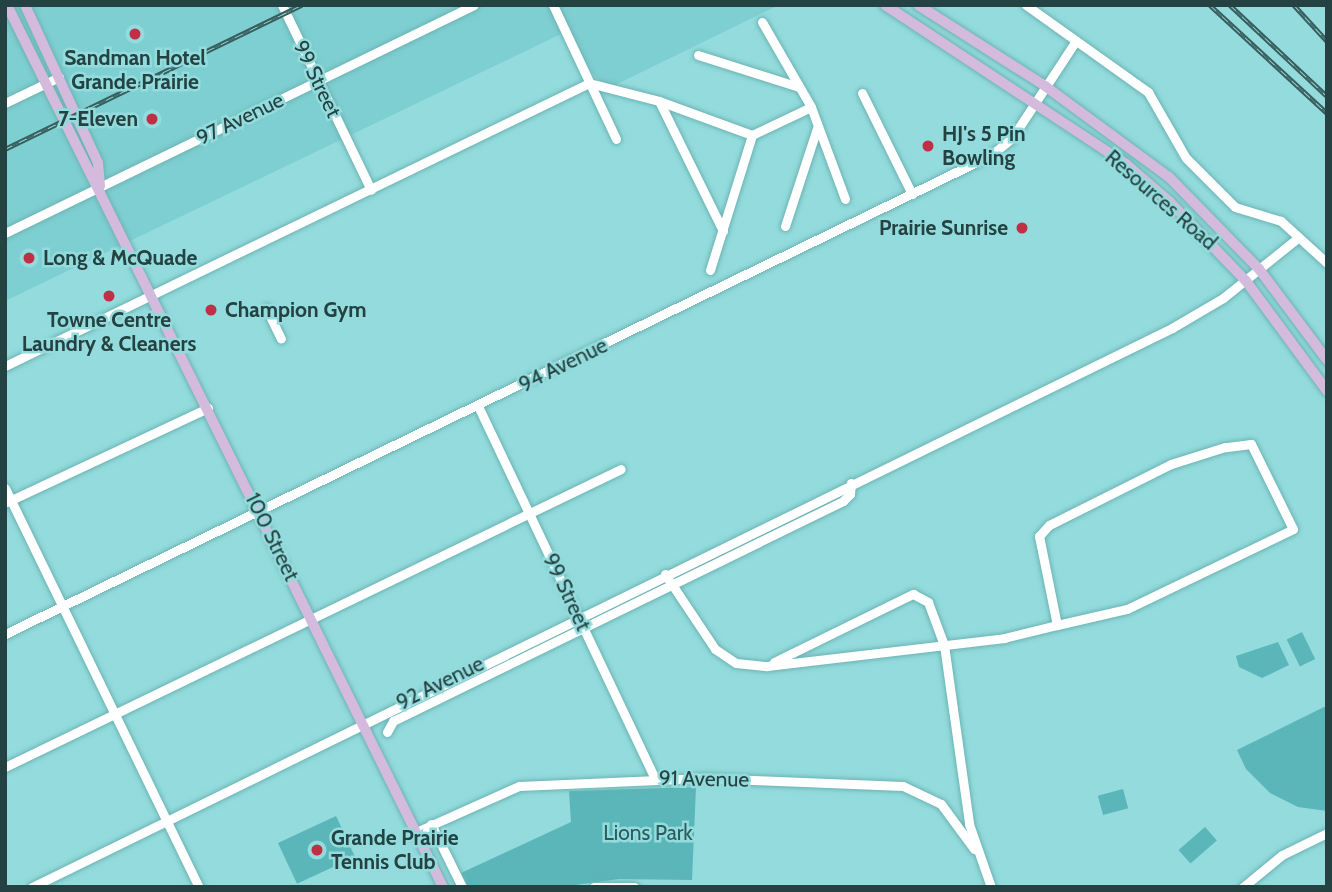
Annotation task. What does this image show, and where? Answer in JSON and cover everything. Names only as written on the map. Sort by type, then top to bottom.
[{"type":"main road","name":"100 Street","points":[[7,5],[87,170],[100,187],[443,887]]},
{"type":"main road","name":"100 Street","points":[[25,5],[98,163],[100,187]]},
{"type":"main road","name":"Resources Road","points":[[885,5],[1126,164],[1246,281],[1327,391]]},
{"type":"main road","name":"Resources Road","points":[[918,5],[1045,86],[1169,177],[1259,269],[1327,360]]},
{"type":"street","name":"99 Street","points":[[282,5],[371,190]]},
{"type":"street","name":"97 Avenue","points":[[5,233],[474,5]]},
{"type":"street","points":[[553,5],[616,139]]},
{"type":"street","points":[[1026,5],[1148,92],[1186,158],[1235,207],[1275,217],[1327,263]]},
{"type":"street","points":[[762,22],[811,107],[845,199]]},
{"type":"street","name":"94 Avenue","points":[[5,634],[478,406],[1002,148],[1075,42]]},
{"type":"street","points":[[698,55],[799,87]]},
{"type":"street","points":[[5,103],[59,77]]},
{"type":"street","points":[[5,366],[589,83],[659,101],[752,135],[811,107]]},
{"type":"street","points":[[862,93],[912,194]]},
{"type":"street","points":[[659,101],[723,230]]},
{"type":"street","points":[[785,226],[817,128]]},
{"type":"street","points":[[710,270],[752,135]]},
{"type":"street","name":"92 Avenue","points":[[32,887],[363,721],[1180,324],[1246,281],[1299,237]]},
{"type":"street","points":[[266,308],[281,339]]},
{"type":"street","name":"99 Street","points":[[478,406],[655,778]]},
{"type":"street","points":[[8,501],[208,408]]},
{"type":"street","points":[[665,574],[706,637],[736,663],[767,666],[944,645],[1057,625],[1127,609],[1293,529],[1251,444],[1225,447],[1171,464],[1043,532],[1039,536],[1057,625]]},
{"type":"street","points":[[5,767],[621,469]]},
{"type":"street","name":"92 Avenue","points":[[387,732],[393,721],[844,501],[850,494],[851,484]]},
{"type":"street","points":[[5,488],[8,501],[199,887]]},
{"type":"street","points":[[767,666],[916,596],[928,602],[944,645],[974,849],[991,887]]},
{"type":"street","name":"91 Avenue","points":[[416,832],[519,786],[655,778],[903,786],[941,804],[974,849]]},
{"type":"street","points":[[431,824],[462,887]]},
{"type":"street","points":[[1244,886],[1282,855],[1327,833]]},
{"type":"street","points":[[594,887],[634,887]]},
{"type":"shaded area","points":[[5,5],[779,5],[609,88],[594,75],[565,32],[5,301]]},
{"type":"green space","points":[[1302,632],[1315,659],[1300,666],[1287,639]]},
{"type":"green space","points":[[1278,642],[1289,665],[1262,678],[1239,667],[1236,656]]},
{"type":"green space","points":[[1327,707],[1327,811],[1298,807],[1270,793],[1246,769],[1237,750]]},
{"type":"green space","name":"Lions Park","points":[[696,787],[692,880],[619,879],[561,887],[468,887],[461,873],[571,822],[569,791]]},
{"type":"green space","points":[[1123,789],[1128,808],[1103,815],[1098,796]]},
{"type":"green space","name":"Grande Prairie Tennis Club","points":[[336,816],[355,857],[297,884],[278,843]]},
{"type":"green space","points":[[1205,827],[1217,841],[1190,864],[1179,850]]},
{"type":"railway","points":[[5,149],[302,5]]},
{"type":"railway","points":[[1210,5],[1327,113]]},
{"type":"railway","points":[[1230,5],[1327,96]]},
{"type":"railway","points":[[1294,5],[1327,41]]},
{"type":"place","name":"Sandman Hotel Grande Prairie","points":[[135,34]]},
{"type":"place","name":"7-Eleven","points":[[152,119]]},
{"type":"place","name":"HJ's 5 Pin Bowling","points":[[928,146]]},
{"type":"place","name":"Prairie Sunrise","points":[[1022,228]]},
{"type":"place","name":"Long & McQuade","points":[[29,258]]},
{"type":"place","name":"Towne Centre Laundry & Cleaners","points":[[109,296]]},
{"type":"place","name":"Champion Gym","points":[[211,310]]},
{"type":"place","name":"Grande Prairie Tennis Club","points":[[317,850]]}]
